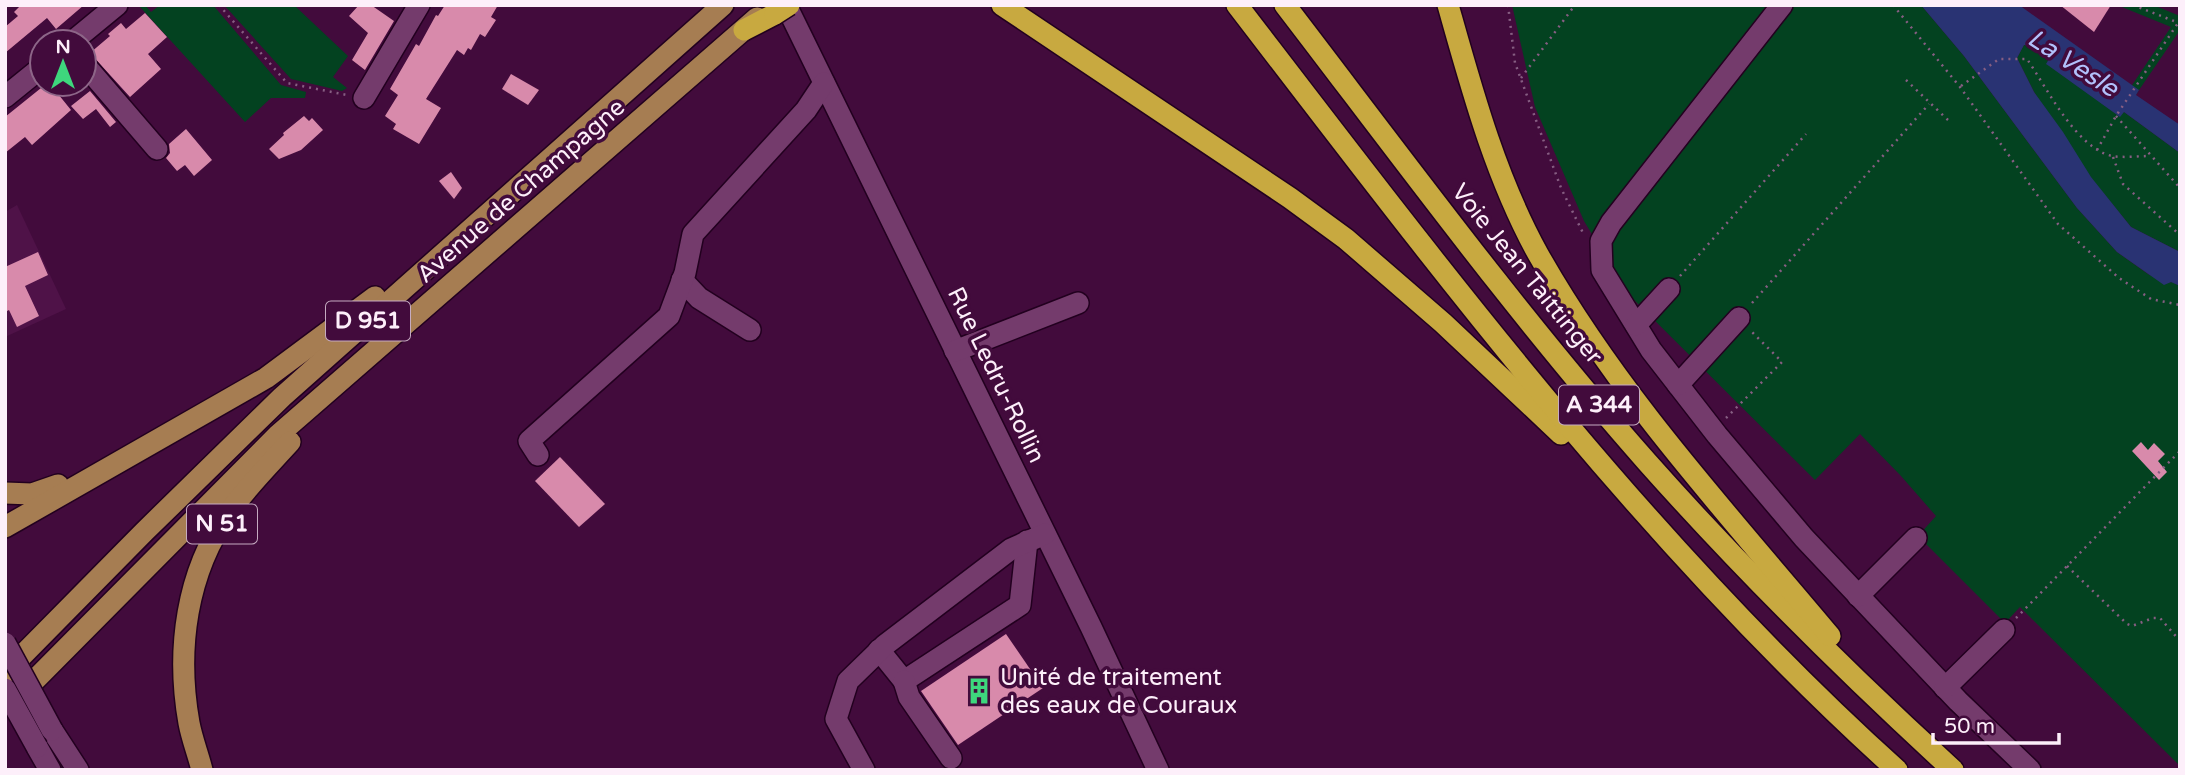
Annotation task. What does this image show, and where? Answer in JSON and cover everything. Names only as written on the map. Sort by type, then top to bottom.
[{"type":"highway","points":[[1002,5],[1290,198],[1346,239],[1443,323],[1637,505]]},
{"type":"highway","name":"A 344","points":[[1237,5],[1427,253],[1637,505],[1745,623],[1897,770]]},
{"type":"highway","name":"Voie Jean Taittinger","points":[[1285,5],[1461,236],[1638,451],[1767,592],[1953,770]]},
{"type":"highway","points":[[1448,5],[1484,130],[1511,198],[1538,253],[1578,319],[1660,435],[1900,722]]},
{"type":"highway","points":[[744,30],[778,7]]},
{"type":"main road","name":"Avenue de Champagne","points":[[5,673],[282,397],[723,5]]},
{"type":"main road","name":"Avenue de Champagne","points":[[5,710],[278,435],[744,30]]},
{"type":"main road","points":[[5,527],[293,360],[367,304],[553,144],[599,116]]},
{"type":"main road","name":"N 51","points":[[202,770],[189,723],[184,668],[186,613],[200,565],[229,511],[279,454],[394,336]]},
{"type":"main road","points":[[5,493],[32,494],[104,470]]},
{"type":"street","points":[[89,28],[117,5]]},
{"type":"street","points":[[364,98],[418,5]]},
{"type":"street","points":[[1782,5],[1611,223],[1601,241],[1602,270],[1651,351],[1804,538],[1945,688],[2030,770]]},
{"type":"street","name":"Rue Ledru-Rollin","points":[[778,7],[824,83],[955,351],[1036,538],[1158,770]]},
{"type":"street","points":[[9,87],[28,75]]},
{"type":"street","points":[[98,80],[157,149]]},
{"type":"street","points":[[538,455],[529,441],[669,316],[682,280],[693,234],[806,110],[824,83]]},
{"type":"street","points":[[682,280],[699,298],[750,330]]},
{"type":"street","points":[[1636,325],[1669,289]]},
{"type":"street","points":[[955,351],[1078,303]]},
{"type":"street","points":[[1678,385],[1739,318]]},
{"type":"street","points":[[864,770],[836,719],[848,681],[880,650],[1011,549],[1036,538]]},
{"type":"street","points":[[904,681],[1020,605],[1036,538]]},
{"type":"street","points":[[1858,596],[1916,538]]},
{"type":"street","points":[[1945,688],[2004,631]]},
{"type":"street","points":[[5,643],[52,730],[78,770]]},
{"type":"street","points":[[880,650],[904,681],[909,697],[951,758]]},
{"type":"street","points":[[5,690],[50,770]]},
{"type":"path","points":[[219,5],[287,83],[364,98]]},
{"type":"path","points":[[1508,5],[1515,63],[1560,188],[1584,235]]},
{"type":"path","points":[[1521,78],[1574,5]]},
{"type":"path","points":[[1892,5],[1961,87],[2059,224],[2119,278],[2151,299],[2180,305]]},
{"type":"path","points":[[2097,150],[2116,116],[2179,23],[2133,5]]},
{"type":"path","points":[[1961,87],[1971,77],[1999,59],[2027,59],[2078,135],[2097,150],[2112,156],[2150,156]]},
{"type":"path","points":[[1906,80],[1948,120]]},
{"type":"path","points":[[1713,430],[1782,362],[1739,318],[1929,104]]},
{"type":"path","points":[[2116,116],[2180,188]]},
{"type":"path","points":[[1669,289],[1806,134]]},
{"type":"path","points":[[2112,156],[2123,184],[2180,235]]},
{"type":"path","points":[[2004,631],[2180,452]]},
{"type":"path","points":[[2067,566],[2127,624],[2132,626],[2153,618],[2161,618],[2180,641]]},
{"type":"shaded area","points":[[17,205],[66,309],[5,337],[5,212]]},
{"type":"green space","points":[[141,5],[145,5],[151,12],[160,5],[213,5],[281,85],[306,92],[305,98],[271,98],[245,122]]},
{"type":"green space","points":[[224,5],[294,5],[348,56],[333,77],[347,88],[342,91],[291,79]]},
{"type":"green space","points":[[1512,5],[1921,5],[1964,56],[2077,208],[2117,252],[2148,274],[2166,283],[2172,282],[2180,286],[2180,766],[2020,607],[2005,623],[1918,536],[1936,516],[1860,434],[1815,480],[1628,294],[1584,221],[1535,107]]},
{"type":"green space","points":[[2117,5],[2153,5],[2180,16],[2180,30],[2124,112],[2180,153],[2180,252],[2131,227],[2091,178],[2034,92],[2017,58],[2024,45],[2033,46],[2049,60],[2047,64],[2114,112],[2171,27]]},
{"type":"water","name":"La Vesle","points":[[1921,5],[2019,5],[2139,90],[2136,95],[2180,125],[2180,153],[2124,112],[2120,117],[2046,64],[2049,59],[2033,46],[2024,45],[2017,58],[2034,92],[2091,177],[2131,227],[2180,252],[2180,286],[2171,282],[2164,285],[2117,252],[2077,208],[1964,56]]},
{"type":"building","points":[[21,5],[84,5],[57,28],[47,18],[35,28],[28,28],[28,34],[5,53],[5,27],[18,16],[14,12]]},
{"type":"building","points":[[359,5],[371,5],[394,21],[365,70],[352,60],[368,33],[349,16]]},
{"type":"building","points":[[445,5],[498,5],[491,17],[496,20],[485,37],[480,34],[471,50],[468,48],[464,55],[457,50],[426,99],[441,108],[419,144],[393,129],[396,124],[385,116],[398,95],[390,89],[416,44],[419,46],[436,15],[438,16]]},
{"type":"building","points":[[2060,5],[2111,5],[2094,32]]},
{"type":"building","points":[[145,13],[167,37],[148,54],[161,69],[130,97],[98,62],[98,46],[110,36],[108,34],[121,23],[126,29]]},
{"type":"building","points":[[511,74],[539,90],[528,105],[502,89]]},
{"type":"building","points":[[29,98],[61,98],[71,110],[32,145],[25,137],[5,153],[5,117]]},
{"type":"building","points":[[81,98],[96,98],[116,122],[110,127],[96,109],[83,119],[71,106]]},
{"type":"building","points":[[304,116],[309,121],[312,118],[323,130],[301,150],[279,159],[269,149]]},
{"type":"building","points":[[186,129],[212,160],[194,176],[185,165],[177,171],[166,158],[170,153],[169,144]]},
{"type":"building","points":[[451,172],[462,188],[454,199],[439,181]]},
{"type":"building","points":[[38,252],[48,275],[25,286],[39,316],[17,327],[9,310],[5,312],[5,267]]},
{"type":"building","points":[[2141,442],[2148,450],[2154,443],[2165,454],[2158,461],[2167,472],[2159,480],[2132,451]]},
{"type":"building","points":[[560,457],[605,504],[579,527],[535,481]]},
{"type":"building","name":"Unité de traitement des eaux de Couraux","points":[[1006,634],[1043,688],[958,745],[921,691]]},
{"type":"place","name":"Unité de traitement des eaux de Couraux","points":[[979,691]]}]
